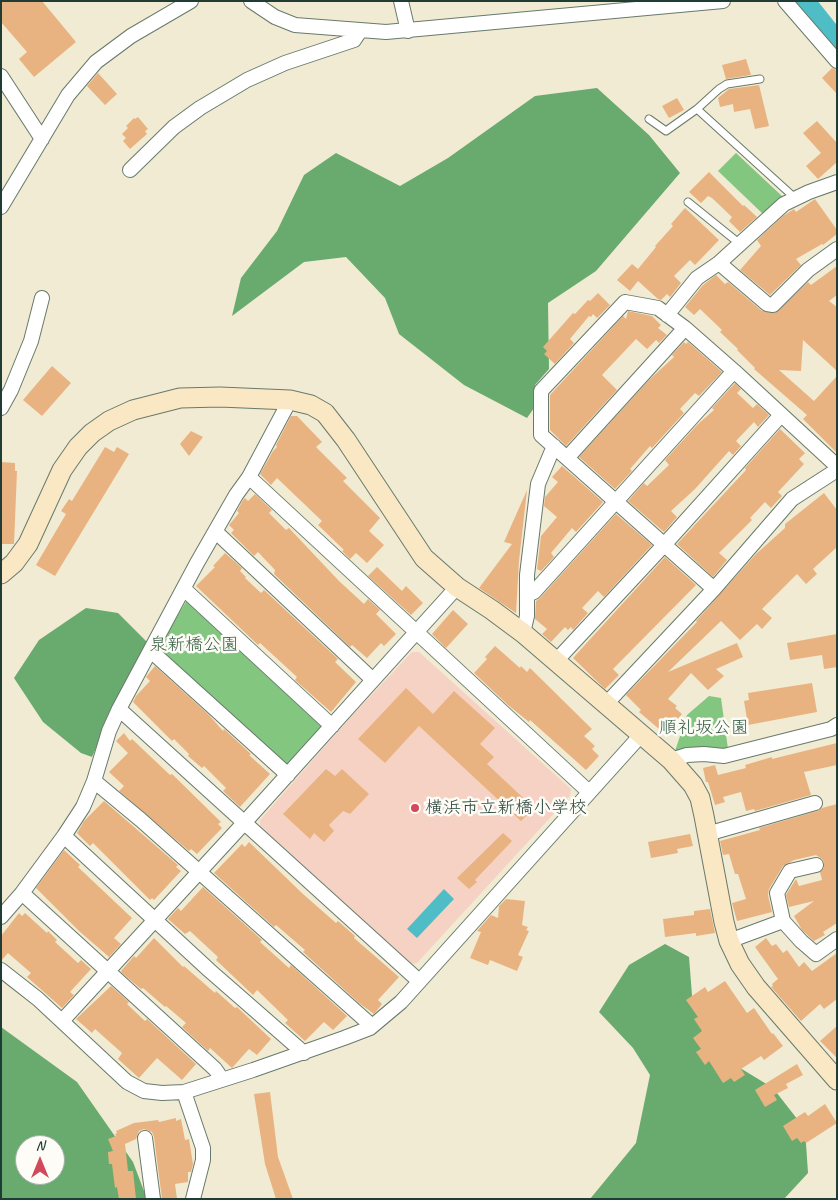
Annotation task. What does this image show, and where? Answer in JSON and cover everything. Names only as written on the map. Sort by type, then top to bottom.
[{"type":"street","points":[[251,1],[275,17],[295,25],[386,32],[723,1]]},
{"type":"street","points":[[402,1],[408,30]]},
{"type":"street","points":[[785,1],[837,60]]},
{"type":"street","points":[[1,207],[68,94],[96,62],[131,36],[187,2]]},
{"type":"street","points":[[130,170],[174,127],[200,108],[247,80],[285,63],[354,40],[360,31]]},
{"type":"street","points":[[1,76],[42,139]]},
{"type":"street","points":[[667,314],[697,278],[719,263],[784,204],[837,182]]},
{"type":"street","points":[[719,263],[767,304],[773,306],[808,270],[837,249]]},
{"type":"street","points":[[1,408],[11,390],[31,341],[42,298]]},
{"type":"street","points":[[606,704],[714,588],[792,499],[837,468],[686,328],[658,308],[625,302],[541,391],[541,435],[714,588]]},
{"type":"street","points":[[567,458],[686,328]]},
{"type":"street","points":[[527,595],[534,592],[734,371]]},
{"type":"street","points":[[1,574],[14,563],[28,544],[62,470],[78,447],[92,433],[109,421],[133,410],[180,398],[220,397],[290,400],[310,405],[325,413],[346,440],[424,558],[456,587],[522,632],[671,760],[694,785],[700,798],[724,922],[740,964],[756,987],[837,1080]]},
{"type":"street","points":[[1,917],[22,893],[83,807],[119,709],[197,563],[236,495],[249,477],[290,400]]},
{"type":"street","points":[[556,661],[781,415]]},
{"type":"street","points":[[522,632],[527,616],[527,575],[538,484],[554,446]]},
{"type":"street","points":[[249,477],[589,792]]},
{"type":"street","points":[[216,532],[373,680]]},
{"type":"street","points":[[62,1021],[244,823],[456,587]]},
{"type":"street","points":[[184,590],[332,726]]},
{"type":"street","points":[[151,651],[288,774]]},
{"type":"street","points":[[119,709],[419,980]]},
{"type":"street","points":[[671,760],[687,755],[724,756],[831,729],[837,725]]},
{"type":"street","points":[[1,970],[38,999],[127,1082],[144,1091],[162,1093],[184,1092],[304,1053],[372,1026],[401,1002],[641,735]]},
{"type":"street","points":[[94,781],[372,1026]]},
{"type":"street","points":[[707,834],[815,803]]},
{"type":"street","points":[[64,836],[209,970],[304,1053]]},
{"type":"street","points":[[816,865],[790,871],[777,892],[783,921],[816,954],[837,939]]},
{"type":"street","points":[[22,893],[215,1069],[222,1079]]},
{"type":"street","points":[[730,941],[783,921]]},
{"type":"street","points":[[184,1092],[203,1148],[204,1160],[193,1199]]},
{"type":"street","points":[[145,1138],[153,1199]]},
{"type":"lane","points":[[649,118],[666,131],[727,84],[760,79]]},
{"type":"lane","points":[[697,108],[796,198]]},
{"type":"lane","points":[[688,202],[740,244]]},
{"type":"shaded area","name":"横浜市立新橋小学校","points":[[412,652],[419,652],[571,789],[570,796],[417,963],[412,964],[260,826],[260,820],[348,720]]},
{"type":"green space","points":[[597,88],[649,135],[680,173],[596,271],[548,303],[549,369],[535,385],[534,408],[527,418],[464,385],[399,334],[385,298],[346,257],[304,262],[232,316],[241,278],[277,231],[304,175],[336,153],[400,186],[448,158],[535,96]]},
{"type":"green space","points":[[736,153],[783,197],[763,214],[718,171]]},
{"type":"green space","name":"泉新橋公園","points":[[187,600],[323,727],[287,766],[158,649]]},
{"type":"green space","points":[[86,608],[118,613],[151,646],[136,674],[120,692],[92,757],[81,753],[43,722],[14,678],[39,640]]},
{"type":"green space","name":"順礼坂公園","points":[[709,696],[721,698],[728,749],[675,751],[687,715]]},
{"type":"green space","points":[[665,944],[689,957],[693,1008],[722,1057],[773,1088],[805,1129],[808,1173],[784,1199],[590,1199],[636,1143],[650,1075],[633,1048],[599,1012],[629,965]]},
{"type":"green space","points":[[1,1027],[77,1082],[133,1162],[147,1199],[1,1199]]},
{"type":"water","points":[[444,889],[454,899],[417,938],[407,929]]},
{"type":"building","points":[[1,1],[42,1],[76,42],[34,77],[19,59],[27,52],[1,22]]},
{"type":"building","points":[[746,59],[751,75],[726,79],[722,65]]},
{"type":"building","points":[[832,68],[837,70],[837,94],[822,78]]},
{"type":"building","points":[[98,73],[117,94],[105,105],[87,86]]},
{"type":"building","points":[[759,85],[769,126],[755,129],[750,109],[734,112],[733,104],[720,107],[718,98],[729,89]]},
{"type":"building","points":[[677,98],[684,110],[669,118],[662,106]]},
{"type":"building","points":[[138,117],[148,129],[145,131],[147,134],[130,149],[123,141],[126,138],[122,134],[128,128],[126,126],[134,118]]},
{"type":"building","points":[[817,121],[837,143],[837,162],[818,179],[806,166],[821,153],[803,133]]},
{"type":"building","points":[[709,172],[743,206],[757,217],[740,232],[729,221],[732,217],[712,198],[708,196],[701,203],[689,192]]},
{"type":"building","points":[[815,199],[837,230],[837,234],[823,245],[796,259],[801,265],[770,295],[740,270],[761,246],[757,240],[783,216],[794,209],[796,212]]},
{"type":"building","points":[[685,208],[719,240],[695,265],[690,260],[674,276],[681,283],[670,297],[667,294],[661,300],[658,299],[638,281],[630,291],[617,280],[632,264],[638,269]]},
{"type":"building","points":[[837,266],[837,295],[829,301],[837,307],[837,371],[803,340],[801,371],[779,370],[814,401],[837,376],[837,453],[803,419],[807,415],[754,369],[738,349],[720,332],[722,330],[700,309],[694,315],[685,307],[703,285],[716,275],[725,284],[728,282],[762,311],[775,313],[808,282],[811,285]]},
{"type":"building","points":[[598,293],[610,305],[597,318],[593,314],[591,317],[589,316],[570,339],[574,343],[555,364],[544,354],[547,351],[543,347],[573,313],[575,314],[588,300],[590,301]]},
{"type":"building","points":[[628,311],[652,316],[661,325],[658,328],[667,335],[659,343],[656,340],[647,349],[636,339],[602,375],[617,390],[566,446],[550,430],[550,395],[623,316],[626,319]]},
{"type":"building","points":[[684,342],[686,344],[688,342],[722,372],[699,396],[695,393],[680,409],[684,413],[652,448],[650,446],[630,469],[632,471],[615,489],[579,457],[649,380],[674,357],[672,355]]},
{"type":"building","points":[[52,366],[71,383],[42,416],[23,400]]},
{"type":"building","points":[[735,383],[741,389],[737,393],[753,408],[757,404],[769,415],[758,427],[754,422],[736,441],[741,446],[733,455],[729,451],[695,489],[671,511],[677,517],[664,532],[628,501],[644,483],[647,486],[669,465],[665,460],[697,425],[714,410],[712,408]]},
{"type":"building","points":[[291,416],[297,416],[322,442],[316,447],[347,478],[343,481],[380,518],[369,531],[384,545],[367,563],[356,553],[350,559],[342,551],[344,550],[318,525],[322,521],[277,478],[271,485],[260,474],[277,447],[276,445]]},
{"type":"building","points":[[780,429],[805,453],[799,459],[804,464],[778,492],[782,496],[771,508],[765,502],[750,518],[752,520],[719,553],[727,560],[713,577],[677,544],[746,470],[745,468]]},
{"type":"building","points":[[191,431],[203,437],[189,456],[180,444]]},
{"type":"building","points":[[105,447],[114,452],[117,447],[129,454],[55,576],[36,565],[66,514],[61,511],[69,499],[72,501]]},
{"type":"building","points":[[1,462],[15,463],[15,471],[17,471],[14,544],[1,544]]},
{"type":"building","points":[[562,466],[603,502],[576,532],[572,528],[551,553],[554,557],[541,571],[537,569],[541,536],[557,517],[544,506],[545,497],[558,482],[552,477]]},
{"type":"building","points":[[527,490],[519,561],[516,613],[479,588],[512,544],[504,542]]},
{"type":"building","points":[[824,493],[837,510],[837,547],[813,569],[817,574],[806,584],[797,574],[762,609],[772,618],[762,629],[757,624],[740,640],[721,621],[668,672],[737,643],[743,657],[716,669],[724,676],[708,690],[691,673],[668,699],[677,706],[675,708],[682,714],[665,734],[639,712],[641,710],[626,695],[697,622],[756,554],[785,528],[785,524]]},
{"type":"building","points":[[255,494],[272,510],[269,513],[286,530],[289,528],[339,581],[364,604],[368,599],[380,610],[376,614],[396,634],[384,646],[381,643],[367,658],[352,645],[350,647],[274,574],[275,570],[258,552],[254,556],[231,533],[234,530],[229,525],[239,513],[237,511],[243,500],[245,498],[248,501]]},
{"type":"building","points":[[616,514],[652,545],[604,597],[598,591],[582,608],[588,613],[573,630],[571,627],[568,630],[565,627],[551,642],[542,634],[547,629],[535,619],[536,601]]},
{"type":"building","points":[[225,553],[242,568],[240,571],[245,578],[261,593],[264,590],[338,659],[335,662],[356,682],[331,712],[295,680],[297,677],[260,643],[258,645],[196,586],[215,567],[213,566]]},
{"type":"building","points":[[665,557],[696,585],[613,669],[619,675],[605,689],[573,658]]},
{"type":"building","points":[[377,567],[402,591],[406,586],[423,603],[411,615],[368,576]]},
{"type":"building","points":[[453,610],[468,624],[446,648],[432,634]]},
{"type":"building","points":[[837,634],[837,667],[824,669],[822,655],[790,660],[787,643]]},
{"type":"building","points":[[495,646],[520,668],[521,666],[527,672],[530,668],[592,729],[584,736],[595,746],[592,749],[599,756],[586,770],[530,720],[529,722],[508,705],[474,673],[487,659],[485,657]]},
{"type":"building","points":[[155,666],[209,715],[223,731],[224,729],[251,754],[249,755],[270,774],[240,807],[223,791],[226,788],[204,766],[202,768],[188,756],[189,754],[174,739],[172,741],[133,702],[150,681],[146,677]]},
{"type":"building","points":[[812,683],[817,712],[748,725],[744,701],[749,700],[748,693]]},
{"type":"building","points":[[406,688],[433,714],[454,691],[495,728],[480,744],[494,757],[487,764],[534,808],[521,821],[419,726],[385,763],[358,739]]},
{"type":"building","points":[[124,733],[130,741],[132,739],[170,775],[172,774],[221,822],[218,824],[222,828],[197,854],[191,849],[189,851],[119,791],[124,786],[109,772],[128,753],[116,741]]},
{"type":"building","points":[[837,743],[837,765],[804,772],[811,795],[755,811],[754,809],[746,811],[741,792],[723,797],[725,802],[715,805],[703,768],[715,765],[718,775],[746,768],[745,765],[772,757],[772,759]]},
{"type":"building","points":[[326,769],[335,776],[342,769],[369,794],[350,814],[343,811],[329,825],[334,831],[324,842],[314,833],[310,839],[283,814]]},
{"type":"building","points":[[104,801],[178,865],[176,867],[181,871],[154,900],[152,898],[150,900],[93,843],[90,846],[77,833],[84,821]]},
{"type":"building","points":[[837,804],[837,923],[823,932],[825,935],[814,941],[802,930],[794,916],[814,901],[789,907],[786,895],[796,879],[799,886],[822,880],[820,872],[824,868],[824,863],[816,855],[794,860],[783,866],[769,889],[768,895],[772,912],[737,921],[732,903],[746,899],[729,854],[723,855],[720,841],[760,830],[759,828]]},
{"type":"building","points":[[503,833],[512,841],[475,880],[477,882],[469,889],[457,878]]},
{"type":"building","points":[[690,834],[693,846],[677,849],[678,853],[651,858],[648,842]]},
{"type":"building","points":[[249,842],[303,894],[336,923],[338,921],[355,936],[354,938],[399,977],[378,1000],[382,1004],[374,1014],[359,1003],[303,952],[305,950],[276,925],[274,927],[214,873],[242,844],[245,847]]},
{"type":"building","points":[[64,850],[80,865],[78,867],[132,918],[114,938],[121,944],[109,957],[79,931],[36,888]]},
{"type":"building","points":[[203,887],[262,940],[260,942],[289,968],[291,965],[347,1016],[333,1030],[324,1022],[305,1041],[285,1023],[288,1020],[257,990],[253,995],[216,960],[218,957],[190,931],[185,934],[168,919],[178,908],[181,911]]},
{"type":"building","points":[[506,899],[525,901],[522,925],[528,927],[526,930],[529,931],[518,955],[523,957],[517,971],[490,960],[488,965],[470,958],[481,932],[477,931],[491,915],[498,918],[499,906]]},
{"type":"building","points":[[710,909],[715,933],[696,936],[696,933],[665,937],[663,919],[694,915],[694,911]]},
{"type":"building","points":[[19,913],[22,916],[25,913],[47,933],[48,931],[57,940],[55,942],[78,963],[81,960],[91,969],[70,992],[74,995],[62,1008],[27,977],[31,973],[8,953],[1,961],[1,936]]},
{"type":"building","points":[[154,938],[183,967],[215,993],[216,991],[235,1008],[237,1007],[271,1039],[257,1055],[249,1049],[232,1068],[210,1048],[208,1051],[182,1027],[186,1023],[122,973],[121,971],[134,956],[136,958]]},
{"type":"building","points":[[766,938],[772,946],[776,944],[783,953],[787,950],[799,967],[804,962],[812,971],[837,953],[837,999],[824,1009],[820,1004],[801,1021],[771,987],[778,979],[755,947]]},
{"type":"building","points":[[725,981],[747,1013],[754,1008],[783,1046],[764,1060],[761,1056],[741,1069],[745,1075],[734,1082],[731,1078],[723,1083],[709,1061],[705,1065],[696,1052],[701,1049],[693,1038],[702,1031],[694,1019],[698,1017],[686,1000],[705,987],[708,992]]},
{"type":"building","points":[[111,986],[129,1002],[127,1004],[145,1021],[147,1019],[196,1064],[182,1080],[157,1058],[139,1078],[118,1059],[122,1053],[95,1029],[92,1033],[76,1019]]},
{"type":"building","points":[[837,1026],[837,1058],[820,1041]]},
{"type":"building","points":[[797,1064],[803,1075],[786,1084],[788,1088],[774,1095],[777,1100],[765,1107],[755,1090]]},
{"type":"building","points":[[270,1092],[278,1157],[293,1199],[276,1199],[265,1164],[254,1094]]},
{"type":"building","points":[[825,1104],[837,1123],[806,1143],[804,1141],[801,1143],[797,1138],[792,1141],[783,1126],[805,1112],[808,1116]]},
{"type":"building","points":[[176,1118],[176,1121],[181,1119],[185,1140],[189,1139],[193,1164],[191,1172],[188,1172],[188,1182],[175,1184],[177,1199],[162,1199],[154,1137],[152,1132],[144,1129],[139,1131],[136,1139],[125,1144],[128,1171],[133,1171],[136,1199],[119,1199],[117,1187],[115,1188],[112,1164],[109,1164],[108,1152],[113,1151],[108,1139],[116,1136],[116,1131],[134,1123],[158,1120],[159,1122]]},
{"type":"waterway","points":[[801,1],[837,46]]},
{"type":"place","name":"横浜市立新橋小学校","points":[[415,808]]}]
